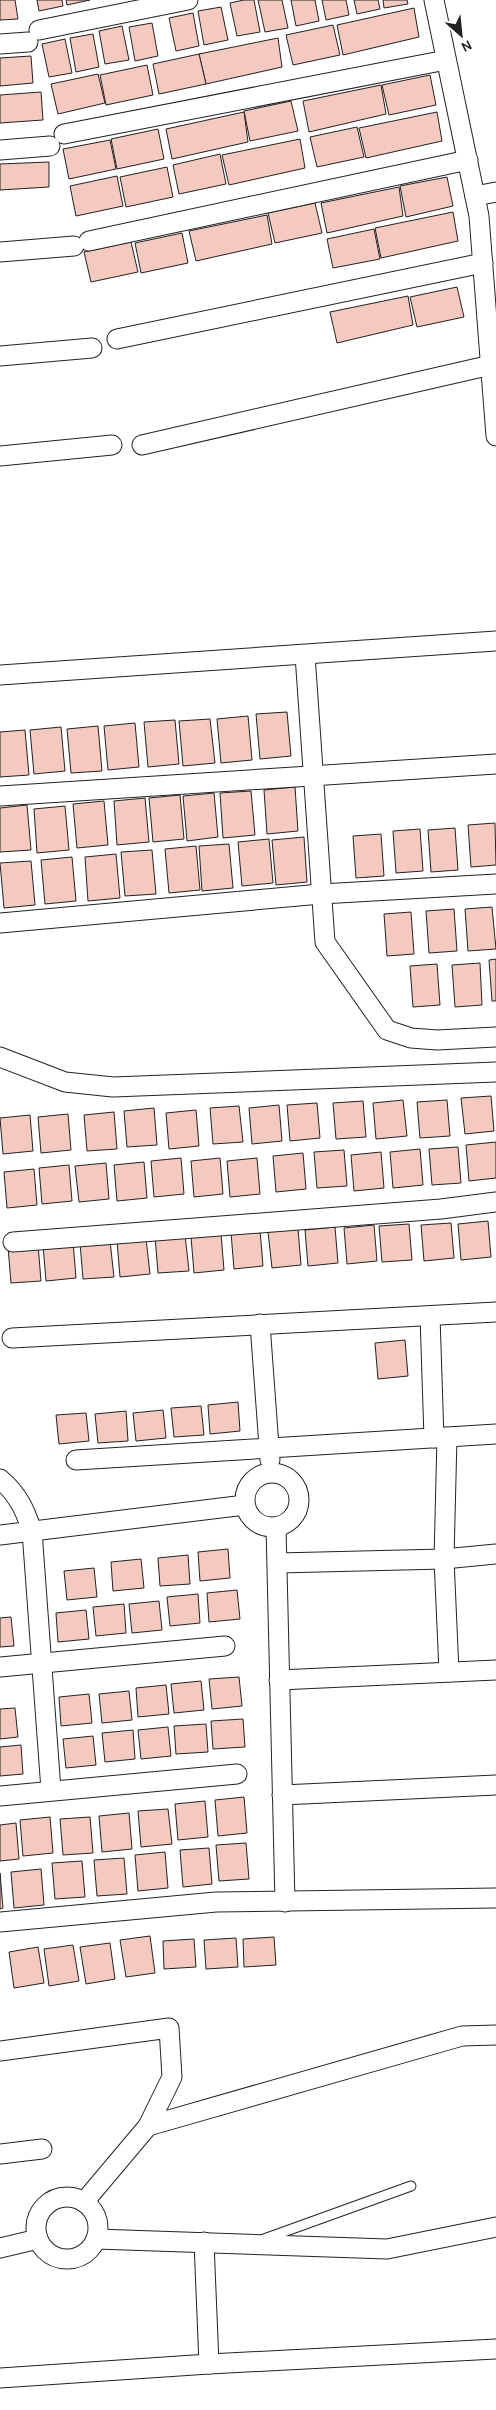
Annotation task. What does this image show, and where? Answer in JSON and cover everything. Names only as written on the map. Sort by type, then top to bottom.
[{"type":"street","points":[[0,44],[188,0]]},
{"type":"street","points":[[434,0],[479,216],[496,425]]},
{"type":"street","points":[[0,150],[446,60]]},
{"type":"street","points":[[0,252],[82,244],[468,160]]},
{"type":"street","points":[[475,196],[496,192]]},
{"type":"street","points":[[117,339],[483,263]]},
{"type":"street","points":[[0,356],[92,348]]},
{"type":"street","points":[[142,445],[491,365]]},
{"type":"street","points":[[0,456],[112,445]]},
{"type":"street","points":[[0,675],[496,641]]},
{"type":"street","points":[[305,654],[325,942],[387,1030],[420,1039],[496,1037]]},
{"type":"street","points":[[0,796],[496,764]]},
{"type":"street","points":[[0,923],[321,894],[496,884]]},
{"type":"street","points":[[0,1057],[65,1082],[113,1087],[496,1072]]},
{"type":"street","points":[[13,1242],[441,1209],[496,1202]]},
{"type":"street","points":[[12,1338],[496,1312]]},
{"type":"street","points":[[430,1316],[441,1438],[449,1672]]},
{"type":"street","points":[[260,1324],[270,1448],[270,1472]]},
{"type":"street","points":[[76,1460],[496,1434]]},
{"type":"street","points":[[270,1472],[285,1476],[296,1487],[300,1502],[294,1517],[281,1526],[276,1527],[266,1527],[252,1519],[245,1505],[246,1490],[256,1478],[270,1472]]},
{"type":"street","points":[[0,1480],[12,1489],[23,1506],[32,1531],[51,1790]]},
{"type":"street","points":[[0,1535],[245,1505]]},
{"type":"street","points":[[276,1527],[285,1902]]},
{"type":"street","points":[[278,1563],[444,1559],[496,1554]]},
{"type":"street","points":[[0,1667],[225,1646]]},
{"type":"street","points":[[279,1680],[496,1670]]},
{"type":"street","points":[[0,1796],[237,1774]]},
{"type":"street","points":[[282,1795],[496,1785]]},
{"type":"street","points":[[0,1922],[216,1902],[496,1898]]},
{"type":"street","points":[[0,2050],[169,2028],[172,2078],[148,2126],[84,2202]]},
{"type":"street","points":[[148,2126],[462,2036],[496,2035]]},
{"type":"street","points":[[0,2154],[42,2149]]},
{"type":"street","points":[[64,2197],[84,2202],[92,2209],[97,2218],[98,2229],[96,2239],[84,2255],[65,2260],[46,2252],[38,2239],[36,2224],[45,2206],[54,2200],[64,2197]]},
{"type":"street","points":[[96,2239],[387,2249],[496,2227]]},
{"type":"street","points":[[0,2248],[38,2239]]},
{"type":"street","points":[[204,2242],[209,2364]]},
{"type":"street","points":[[0,2378],[209,2364],[496,2350]]},
{"type":"lane","points":[[252,2244],[411,2186]]},
{"type":"building","points":[[0,0],[15,0],[18,19],[0,20]]},
{"type":"building","points":[[37,0],[62,0],[63,6],[39,11]]},
{"type":"building","points":[[66,0],[90,0],[67,5]]},
{"type":"building","points":[[254,0],[260,32],[237,36],[230,3]]},
{"type":"building","points":[[258,0],[282,0],[288,28],[265,32]]},
{"type":"building","points":[[291,0],[315,0],[319,21],[296,26]]},
{"type":"building","points":[[322,0],[346,0],[349,15],[326,20]]},
{"type":"building","points":[[354,0],[378,0],[380,9],[357,14]]},
{"type":"building","points":[[383,0],[407,0],[408,4],[384,8]]},
{"type":"building","points":[[221,7],[228,40],[204,45],[198,11]]},
{"type":"building","points":[[414,8],[419,37],[343,55],[337,25]]},
{"type":"building","points":[[193,13],[199,46],[176,51],[169,18]]},
{"type":"building","points":[[152,23],[158,56],[135,61],[129,27]]},
{"type":"building","points":[[333,25],[340,55],[293,65],[286,35]]},
{"type":"building","points":[[122,26],[129,60],[105,64],[99,31]]},
{"type":"building","points":[[93,34],[99,67],[76,72],[70,38]]},
{"type":"building","points":[[278,38],[282,67],[206,84],[199,54]]},
{"type":"building","points":[[65,39],[72,73],[49,77],[42,44]]},
{"type":"building","points":[[199,54],[206,84],[159,94],[153,64]]},
{"type":"building","points":[[31,56],[33,83],[0,86],[0,58]]},
{"type":"building","points":[[147,65],[153,95],[106,105],[100,75]]},
{"type":"building","points":[[98,74],[105,103],[58,114],[51,84]]},
{"type":"building","points":[[430,75],[436,105],[389,115],[382,85]]},
{"type":"building","points":[[381,85],[386,114],[309,132],[303,101]]},
{"type":"building","points":[[41,92],[43,120],[0,123],[0,95]]},
{"type":"building","points":[[291,101],[298,131],[250,141],[244,111]]},
{"type":"building","points":[[244,112],[248,142],[172,159],[166,129]]},
{"type":"building","points":[[437,112],[442,141],[366,158],[359,128]]},
{"type":"building","points":[[357,127],[364,157],[317,167],[310,137]]},
{"type":"building","points":[[158,129],[164,159],[117,169],[111,139]]},
{"type":"building","points":[[300,139],[305,168],[229,185],[222,155]]},
{"type":"building","points":[[110,140],[116,169],[69,179],[63,149]]},
{"type":"building","points":[[220,154],[226,184],[179,194],[173,165]]},
{"type":"building","points":[[49,162],[49,187],[0,190],[0,164]]},
{"type":"building","points":[[167,167],[173,197],[126,207],[120,177]]},
{"type":"building","points":[[117,176],[123,206],[76,216],[70,186]]},
{"type":"building","points":[[447,177],[453,206],[406,217],[400,186]]},
{"type":"building","points":[[399,187],[403,216],[327,233],[321,203]]},
{"type":"building","points":[[315,203],[322,233],[275,243],[268,213]]},
{"type":"building","points":[[453,212],[458,241],[381,258],[375,228]]},
{"type":"building","points":[[267,215],[272,244],[196,261],[189,231]]},
{"type":"building","points":[[374,229],[380,259],[333,268],[327,239]]},
{"type":"building","points":[[182,233],[188,263],[141,273],[135,243]]},
{"type":"building","points":[[131,242],[138,272],[91,282],[84,252]]},
{"type":"building","points":[[457,287],[464,317],[417,327],[410,297]]},
{"type":"building","points":[[408,296],[413,325],[337,343],[330,312]]},
{"type":"building","points":[[287,712],[291,756],[260,759],[256,714]]},
{"type":"building","points":[[248,716],[252,760],[221,763],[217,719]]},
{"type":"building","points":[[210,719],[215,763],[183,766],[179,721]]},
{"type":"building","points":[[175,720],[179,764],[148,767],[144,722]]},
{"type":"building","points":[[135,723],[139,767],[108,770],[104,726]]},
{"type":"building","points":[[98,726],[102,771],[71,773],[67,729]]},
{"type":"building","points":[[61,727],[65,771],[34,774],[30,730]]},
{"type":"building","points":[[25,730],[29,775],[0,777],[0,732]]},
{"type":"building","points":[[295,787],[298,831],[267,834],[264,790]]},
{"type":"building","points":[[251,791],[255,835],[223,838],[220,793]]},
{"type":"building","points":[[214,793],[218,837],[187,841],[183,796]]},
{"type":"building","points":[[180,795],[184,839],[153,842],[149,798]]},
{"type":"building","points":[[145,798],[149,842],[117,845],[114,801]]},
{"type":"building","points":[[104,801],[108,845],[77,848],[73,804]]},
{"type":"building","points":[[27,805],[31,850],[0,852],[0,808]]},
{"type":"building","points":[[65,806],[69,850],[37,853],[34,809]]},
{"type":"building","points":[[495,823],[496,865],[471,867],[468,825]]},
{"type":"building","points":[[455,828],[458,870],[431,872],[428,830]]},
{"type":"building","points":[[420,829],[423,871],[396,873],[393,831]]},
{"type":"building","points":[[381,834],[384,876],[356,878],[353,836]]},
{"type":"building","points":[[304,837],[307,882],[276,885],[272,840]]},
{"type":"building","points":[[269,839],[273,883],[242,886],[238,842]]},
{"type":"building","points":[[229,844],[233,888],[202,891],[199,846]]},
{"type":"building","points":[[196,846],[200,890],[169,893],[165,849]]},
{"type":"building","points":[[152,850],[156,894],[125,896],[121,852]]},
{"type":"building","points":[[116,854],[120,898],[88,901],[85,857]]},
{"type":"building","points":[[72,857],[76,901],[45,904],[41,860]]},
{"type":"building","points":[[31,861],[35,905],[4,908],[0,863]]},
{"type":"building","points":[[492,907],[496,949],[468,951],[465,909]]},
{"type":"building","points":[[454,909],[457,951],[429,953],[426,911]]},
{"type":"building","points":[[411,912],[414,954],[387,956],[384,914]]},
{"type":"building","points":[[496,959],[496,1001],[492,1001],[489,960]]},
{"type":"building","points":[[480,963],[482,1005],[455,1007],[452,965]]},
{"type":"building","points":[[437,964],[440,1005],[413,1007],[410,966]]},
{"type":"building","points":[[491,1096],[494,1131],[465,1134],[461,1098]]},
{"type":"building","points":[[403,1100],[407,1136],[376,1139],[373,1103]]},
{"type":"building","points":[[447,1100],[450,1136],[420,1138],[417,1102]]},
{"type":"building","points":[[363,1101],[366,1137],[336,1139],[333,1103]]},
{"type":"building","points":[[317,1103],[320,1138],[290,1141],[287,1105]]},
{"type":"building","points":[[279,1105],[282,1141],[252,1144],[249,1108]]},
{"type":"building","points":[[239,1106],[243,1142],[213,1144],[210,1108]]},
{"type":"building","points":[[154,1108],[157,1145],[127,1147],[124,1111]]},
{"type":"building","points":[[196,1110],[199,1146],[169,1149],[166,1113]]},
{"type":"building","points":[[114,1112],[117,1149],[87,1151],[84,1115]]},
{"type":"building","points":[[68,1114],[71,1150],[41,1153],[38,1117]]},
{"type":"building","points":[[30,1115],[33,1151],[3,1154],[0,1118]]},
{"type":"building","points":[[496,1142],[496,1178],[469,1181],[466,1145]]},
{"type":"building","points":[[458,1147],[461,1183],[432,1185],[429,1149]]},
{"type":"building","points":[[420,1149],[423,1185],[393,1188],[390,1152]]},
{"type":"building","points":[[344,1150],[347,1186],[317,1188],[314,1152]]},
{"type":"building","points":[[381,1152],[384,1188],[354,1191],[351,1155]]},
{"type":"building","points":[[303,1153],[306,1189],[276,1192],[273,1156]]},
{"type":"building","points":[[181,1158],[184,1194],[154,1197],[151,1161]]},
{"type":"building","points":[[220,1158],[223,1194],[194,1197],[191,1161]]},
{"type":"building","points":[[257,1158],[260,1194],[230,1197],[227,1161]]},
{"type":"building","points":[[144,1162],[147,1198],[117,1201],[114,1165]]},
{"type":"building","points":[[106,1163],[109,1199],[79,1202],[75,1166]]},
{"type":"building","points":[[69,1165],[72,1201],[42,1204],[39,1168]]},
{"type":"building","points":[[34,1169],[37,1205],[7,1208],[4,1172]]},
{"type":"building","points":[[488,1221],[491,1257],[461,1260],[458,1224]]},
{"type":"building","points":[[451,1223],[454,1258],[424,1261],[421,1225]]},
{"type":"building","points":[[409,1224],[412,1260],[382,1262],[379,1226]]},
{"type":"building","points":[[374,1225],[377,1261],[347,1264],[344,1228]]},
{"type":"building","points":[[335,1227],[338,1263],[308,1266],[305,1230]]},
{"type":"building","points":[[298,1229],[301,1265],[272,1268],[268,1232]]},
{"type":"building","points":[[260,1230],[263,1266],[234,1269],[231,1233]]},
{"type":"building","points":[[221,1234],[224,1270],[194,1273],[191,1237]]},
{"type":"building","points":[[185,1235],[189,1271],[158,1273],[155,1237]]},
{"type":"building","points":[[146,1238],[150,1274],[120,1277],[117,1241]]},
{"type":"building","points":[[110,1241],[114,1277],[83,1279],[80,1243]]},
{"type":"building","points":[[73,1242],[76,1278],[46,1281],[43,1245]]},
{"type":"building","points":[[38,1244],[41,1281],[11,1283],[8,1247]]},
{"type":"building","points":[[405,1340],[408,1376],[378,1379],[375,1343]]},
{"type":"building","points":[[238,1402],[240,1431],[210,1434],[208,1405]]},
{"type":"building","points":[[201,1406],[204,1435],[174,1437],[171,1408]]},
{"type":"building","points":[[163,1410],[166,1438],[136,1441],[133,1413]]},
{"type":"building","points":[[126,1411],[128,1441],[98,1443],[95,1414]]},
{"type":"building","points":[[86,1413],[89,1441],[59,1444],[56,1415]]},
{"type":"building","points":[[228,1549],[230,1578],[200,1581],[198,1552]]},
{"type":"building","points":[[188,1555],[190,1584],[160,1586],[158,1558]]},
{"type":"building","points":[[141,1559],[144,1588],[113,1591],[111,1562]]},
{"type":"building","points":[[94,1568],[97,1597],[67,1600],[64,1571]]},
{"type":"building","points":[[237,1590],[240,1619],[209,1622],[207,1593]]},
{"type":"building","points":[[198,1594],[200,1623],[170,1626],[167,1597]]},
{"type":"building","points":[[159,1601],[162,1630],[132,1633],[129,1604]]},
{"type":"building","points":[[124,1604],[126,1633],[96,1636],[93,1607]]},
{"type":"building","points":[[86,1610],[89,1639],[58,1642],[56,1613]]},
{"type":"building","points":[[11,1617],[14,1646],[0,1647],[0,1618]]},
{"type":"building","points":[[239,1677],[242,1706],[212,1709],[209,1679]]},
{"type":"building","points":[[201,1681],[204,1710],[174,1713],[171,1684]]},
{"type":"building","points":[[166,1685],[169,1714],[138,1717],[136,1688]]},
{"type":"building","points":[[129,1691],[132,1720],[102,1723],[99,1694]]},
{"type":"building","points":[[89,1694],[92,1723],[61,1726],[59,1697]]},
{"type":"building","points":[[15,1708],[18,1737],[0,1739],[0,1709]]},
{"type":"building","points":[[243,1719],[245,1747],[213,1749],[211,1721]]},
{"type":"building","points":[[206,1724],[208,1752],[176,1754],[174,1726]]},
{"type":"building","points":[[168,1727],[171,1756],[141,1759],[138,1730]]},
{"type":"building","points":[[133,1730],[135,1759],[105,1762],[102,1733]]},
{"type":"building","points":[[93,1736],[96,1765],[66,1768],[63,1739]]},
{"type":"building","points":[[21,1745],[23,1774],[0,1776],[0,1747]]},
{"type":"building","points":[[244,1797],[247,1833],[218,1836],[215,1800]]},
{"type":"building","points":[[205,1801],[208,1837],[178,1840],[175,1804]]},
{"type":"building","points":[[168,1809],[172,1844],[141,1847],[138,1811]]},
{"type":"building","points":[[129,1813],[132,1849],[102,1852],[99,1816]]},
{"type":"building","points":[[50,1817],[53,1853],[23,1856],[20,1820]]},
{"type":"building","points":[[90,1817],[93,1853],[63,1855],[60,1819]]},
{"type":"building","points":[[16,1823],[19,1859],[0,1861],[0,1825]]},
{"type":"building","points":[[246,1843],[249,1879],[219,1881],[216,1845]]},
{"type":"building","points":[[209,1848],[212,1884],[183,1887],[180,1850]]},
{"type":"building","points":[[165,1852],[168,1888],[138,1891],[135,1855]]},
{"type":"building","points":[[124,1858],[127,1894],[97,1896],[94,1860]]},
{"type":"building","points":[[82,1861],[85,1897],[55,1899],[52,1863]]},
{"type":"building","points":[[41,1869],[44,1905],[14,1908],[11,1872]]},
{"type":"building","points":[[0,1873],[3,1908],[0,1909]]},
{"type":"building","points":[[150,1936],[155,1973],[126,1977],[120,1940]]},
{"type":"building","points":[[274,1937],[276,1965],[244,1967],[243,1939]]},
{"type":"building","points":[[236,1938],[238,1967],[206,1969],[204,1940]]},
{"type":"building","points":[[194,1939],[196,1967],[164,1969],[163,1941]]},
{"type":"building","points":[[110,1943],[115,1979],[86,1984],[80,1947]]},
{"type":"building","points":[[73,1945],[79,1981],[49,1986],[44,1949]]},
{"type":"building","points":[[38,1947],[44,1983],[14,1988],[9,1952]]}]
